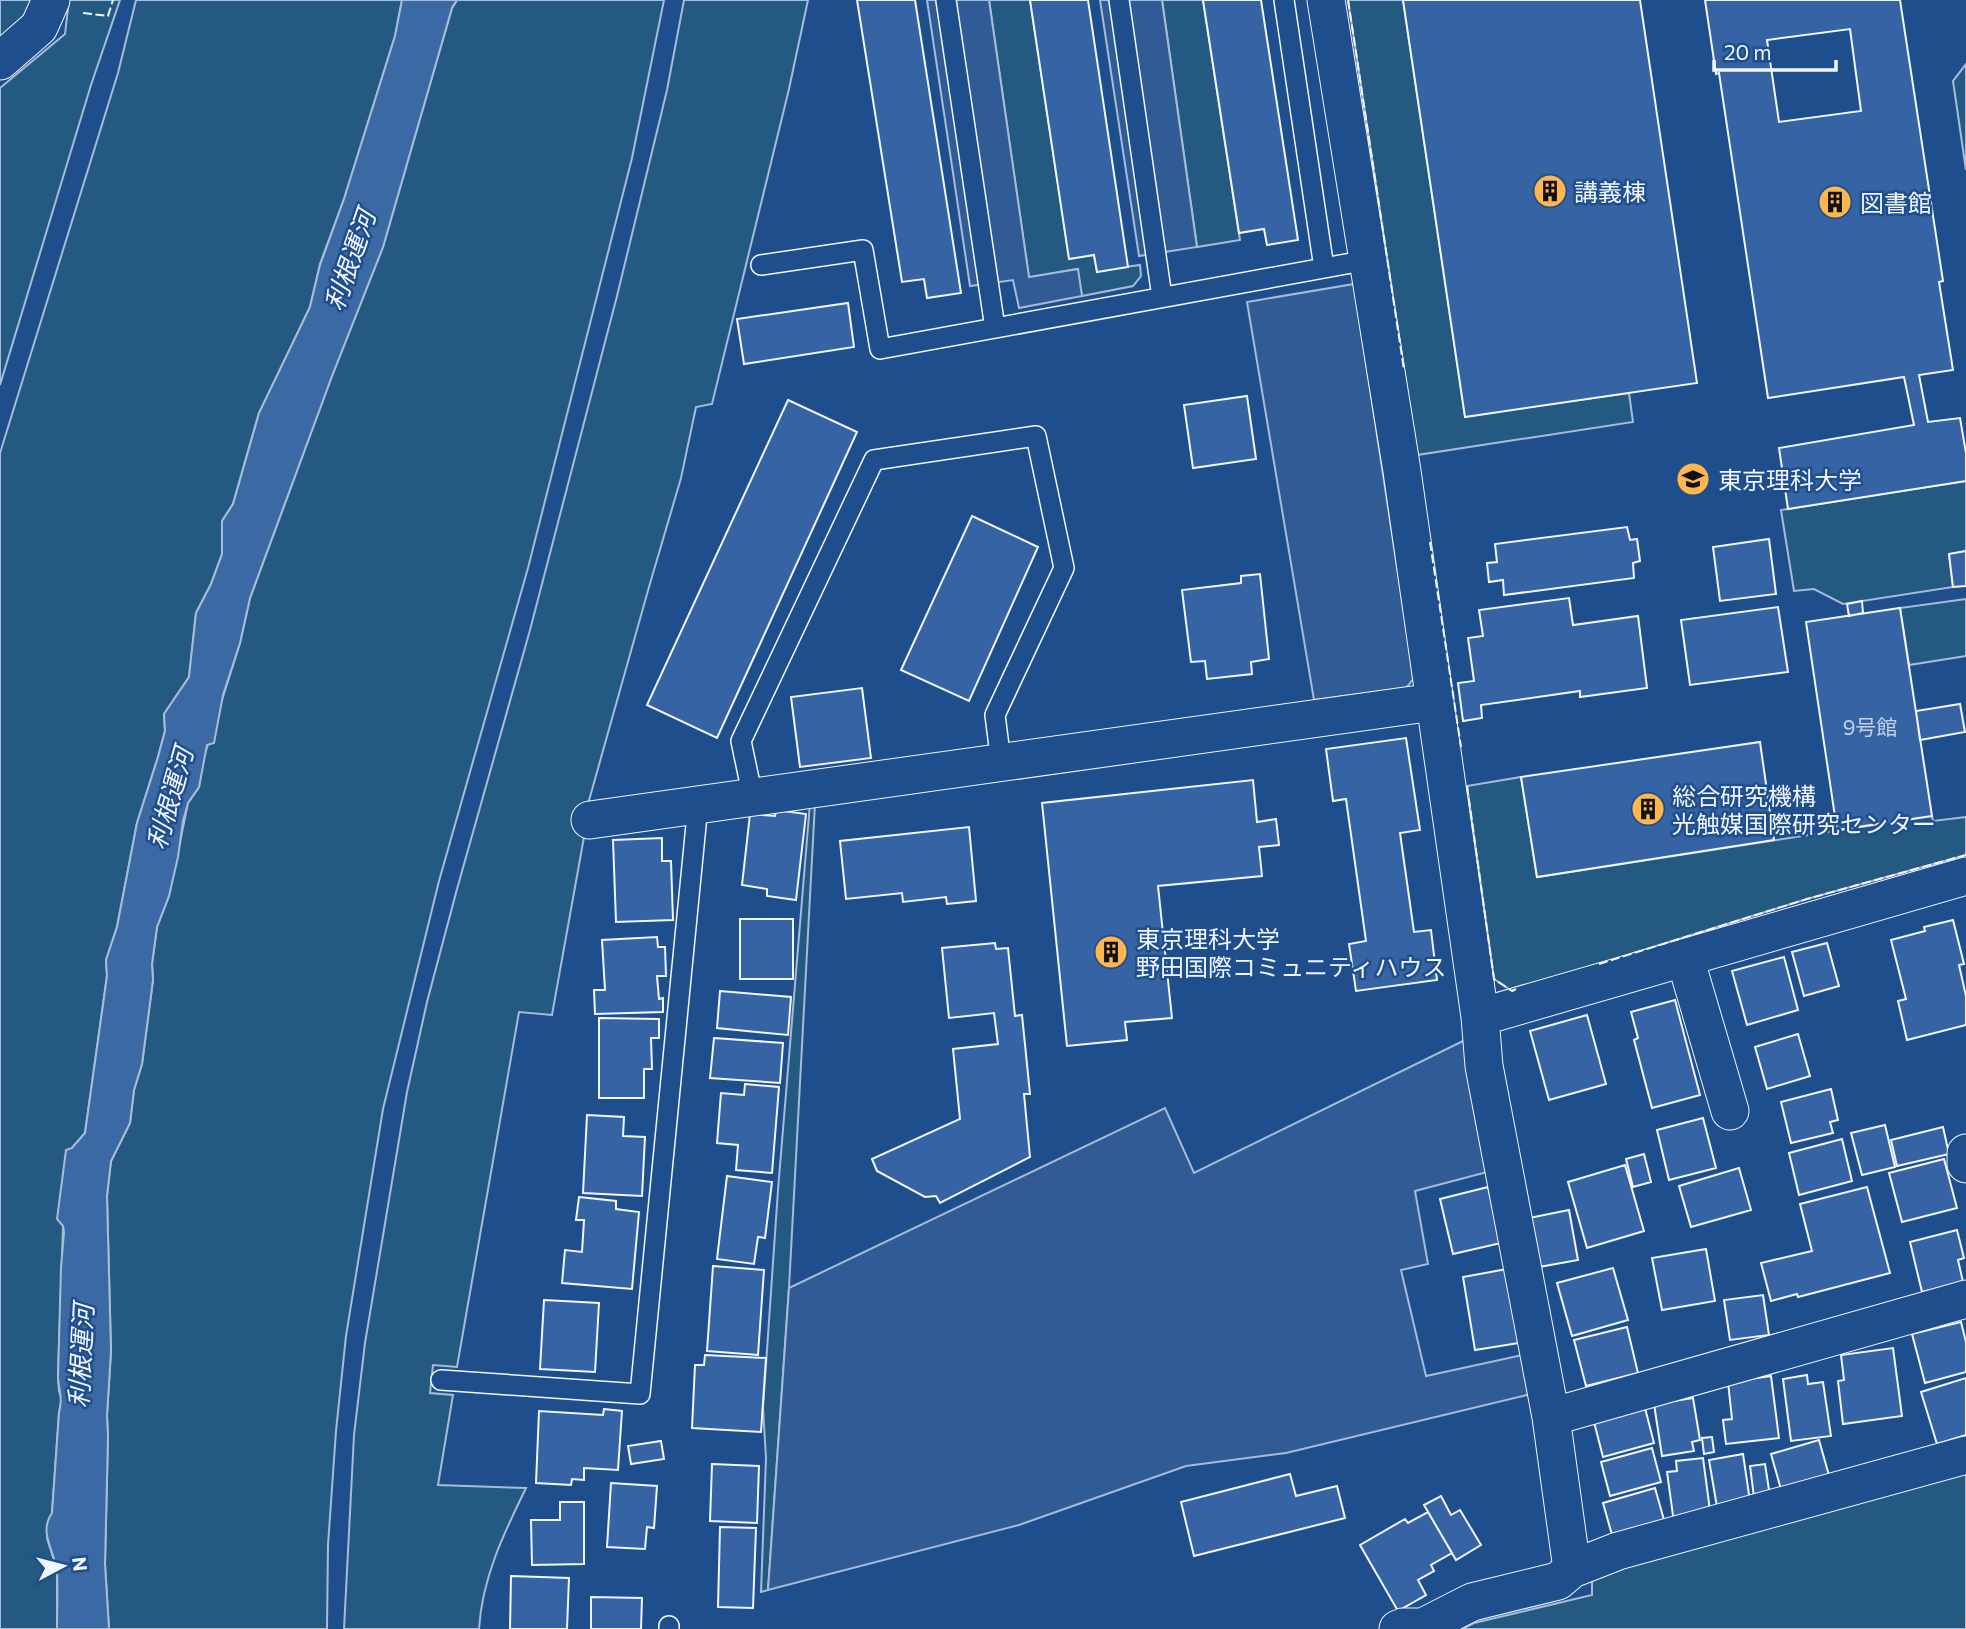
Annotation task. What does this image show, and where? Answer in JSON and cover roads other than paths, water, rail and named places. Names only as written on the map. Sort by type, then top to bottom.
[{"type":"street","points":[[0,61],[39,27],[51,0]]},
{"type":"street","points":[[1326,0],[1402,471],[1480,1017],[1486,1078],[1551,1418],[1572,1569]]},
{"type":"street","points":[[590,820],[1434,702]]},
{"type":"street","points":[[1480,1017],[1966,876]]},
{"type":"street","points":[[1685,958],[1730,1111]]},
{"type":"street","points":[[1966,1153],[1966,1164]]},
{"type":"street","points":[[1551,1418],[1966,1298]]},
{"type":"street","points":[[1415,1628],[1472,1602],[1558,1581],[1572,1569],[1618,1551],[1966,1455]]},
{"type":"lane","points":[[946,0],[995,328]]},
{"type":"lane","points":[[1119,0],[1162,297]]},
{"type":"lane","points":[[1284,0],[1324,268]]},
{"type":"lane","points":[[761,265],[863,250],[880,349],[1368,260]]},
{"type":"lane","points":[[753,798],[741,741],[874,460],[1035,436],[1064,568],[995,715],[1001,762]]},
{"type":"lane","points":[[441,1380],[640,1394],[698,805]]},
{"type":"water","name":"利根運河","points":[[402,0],[457,0],[452,8],[383,247],[250,598],[240,643],[223,695],[214,743],[207,745],[199,787],[188,803],[183,821],[169,896],[157,927],[142,1064],[134,1090],[130,1123],[111,1161],[107,1196],[111,1351],[107,1416],[105,1564],[109,1629],[57,1629],[57,1572],[48,1542],[47,1528],[52,1513],[61,1402],[58,1377],[64,1232],[57,1219],[66,1150],[72,1148],[85,1133],[107,976],[106,960],[117,927],[137,823],[165,731],[164,714],[189,677],[196,613],[222,554],[222,521],[233,504],[259,413],[310,307],[320,265],[344,199],[395,36]]},
{"type":"place","name":"講義棟","points":[[1550,191]]},
{"type":"place","name":"図書館","points":[[1835,202]]},
{"type":"place","name":"東京理科大学","points":[[1693,479]]},
{"type":"place","name":"総合研究機構 光触媒国際研究センター","points":[[1648,809]]},
{"type":"place","name":"東京理科大学 野田国際コミュニティハウス","points":[[1111,952]]}]
